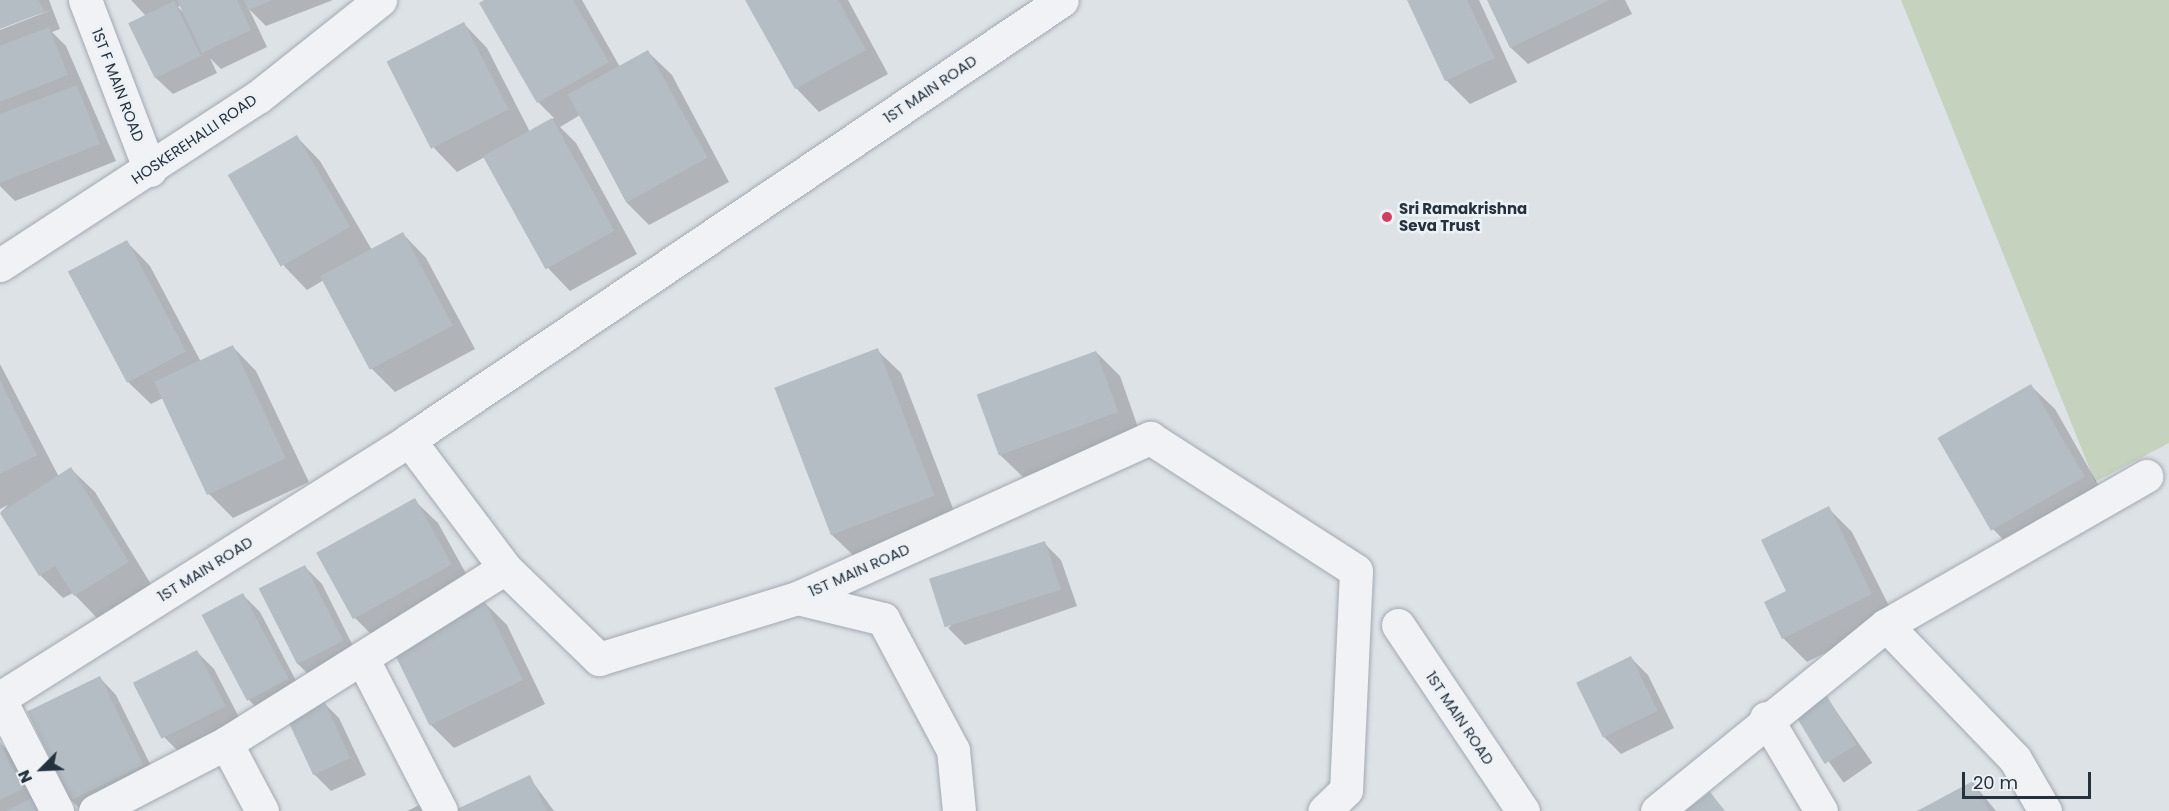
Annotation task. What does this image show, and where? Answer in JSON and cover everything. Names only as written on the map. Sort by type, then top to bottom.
[{"type":"street","name":"1ST F MAIN ROAD","points":[[85,0],[150,170]]},
{"type":"street","name":"HOSKEREHALLI ROAD","points":[[0,265],[150,170],[258,97],[380,0]]},
{"type":"street","name":"1ST MAIN ROAD","points":[[0,699],[409,440],[1062,0]]},
{"type":"street","name":"1ST MAIN ROAD","points":[[409,440],[505,567],[599,658],[797,598],[1150,438],[1356,572],[1347,790],[1324,811]]},
{"type":"street","points":[[1657,811],[1766,718],[1886,625],[2146,476]]},
{"type":"street","points":[[94,811],[226,744],[505,567]]},
{"type":"street","points":[[797,598],[883,619],[953,750],[959,811]]},
{"type":"street","name":"1ST MAIN ROAD","points":[[1398,625],[1523,811]]},
{"type":"street","points":[[1886,625],[2015,759],[2045,811]]},
{"type":"street","points":[[362,658],[441,811]]},
{"type":"street","points":[[0,699],[57,811]]},
{"type":"street","points":[[1766,718],[1821,811]]},
{"type":"street","points":[[226,744],[262,811]]},
{"type":"green space","points":[[1901,0],[2169,0],[2169,443],[2095,482]]},
{"type":"building","points":[[0,0],[39,0],[44,12],[0,29]]},
{"type":"building","points":[[177,0],[237,0],[251,30],[202,53]]},
{"type":"building","points":[[244,0],[273,0],[248,10]]},
{"type":"building","points":[[484,0],[573,0],[609,62],[537,103],[479,3]]},
{"type":"building","points":[[745,0],[838,0],[866,50],[795,89]]},
{"type":"building","points":[[1407,0],[1467,0],[1495,58],[1445,81]]},
{"type":"building","points":[[1487,0],[1610,0],[1510,48]]},
{"type":"building","points":[[174,1],[201,56],[155,78],[128,23]]},
{"type":"building","points":[[464,22],[508,109],[431,149],[386,61]]},
{"type":"building","points":[[49,27],[68,75],[0,102],[0,46]]},
{"type":"building","points":[[648,50],[708,158],[627,202],[568,95]]},
{"type":"building","points":[[77,85],[100,144],[0,183],[0,114]]},
{"type":"building","points":[[552,118],[615,231],[545,269],[483,156]]},
{"type":"building","points":[[297,135],[350,227],[281,267],[228,175]]},
{"type":"building","points":[[403,232],[453,326],[370,370],[320,276]]},
{"type":"building","points":[[127,240],[186,351],[127,383],[68,271]]},
{"type":"building","points":[[233,345],[286,458],[207,495],[154,382]]},
{"type":"building","points":[[878,348],[935,496],[831,535],[774,388]]},
{"type":"building","points":[[1096,351],[1118,412],[999,456],[977,394]]},
{"type":"building","points":[[0,380],[37,455],[0,474]]},
{"type":"building","points":[[2031,384],[2084,477],[1991,531],[1937,438]]},
{"type":"building","points":[[71,467],[129,562],[74,596],[55,566],[39,576],[0,513]]},
{"type":"building","points":[[415,498],[452,564],[353,619],[316,553]]},
{"type":"building","points":[[1829,506],[1872,594],[1782,639],[1764,602],[1786,591],[1761,540]]},
{"type":"building","points":[[1045,541],[1061,590],[945,627],[929,579]]},
{"type":"building","points":[[305,565],[344,641],[297,664],[259,589]]},
{"type":"building","points":[[243,593],[289,679],[247,701],[202,615]]},
{"type":"building","points":[[484,600],[523,680],[430,726],[391,646]]},
{"type":"building","points":[[197,650],[226,706],[161,739],[133,683]]},
{"type":"building","points":[[1631,656],[1658,711],[1603,738],[1576,683]]},
{"type":"building","points":[[100,676],[143,765],[71,800],[27,712]]},
{"type":"building","points":[[1827,696],[1856,745],[1825,764],[1795,715]]},
{"type":"building","points":[[323,699],[350,758],[313,775],[286,716]]},
{"type":"building","points":[[0,742],[23,789],[0,800]]},
{"type":"building","points":[[530,775],[547,811],[458,811],[457,809]]},
{"type":"building","points":[[1973,781],[1989,811],[1917,811]]},
{"type":"building","points":[[1710,792],[1725,811],[1685,811]]},
{"type":"building","points":[[34,797],[41,811],[6,811]]},
{"type":"place","name":"Sri Ramakrishna Seva Trust","points":[[1387,217]]}]
